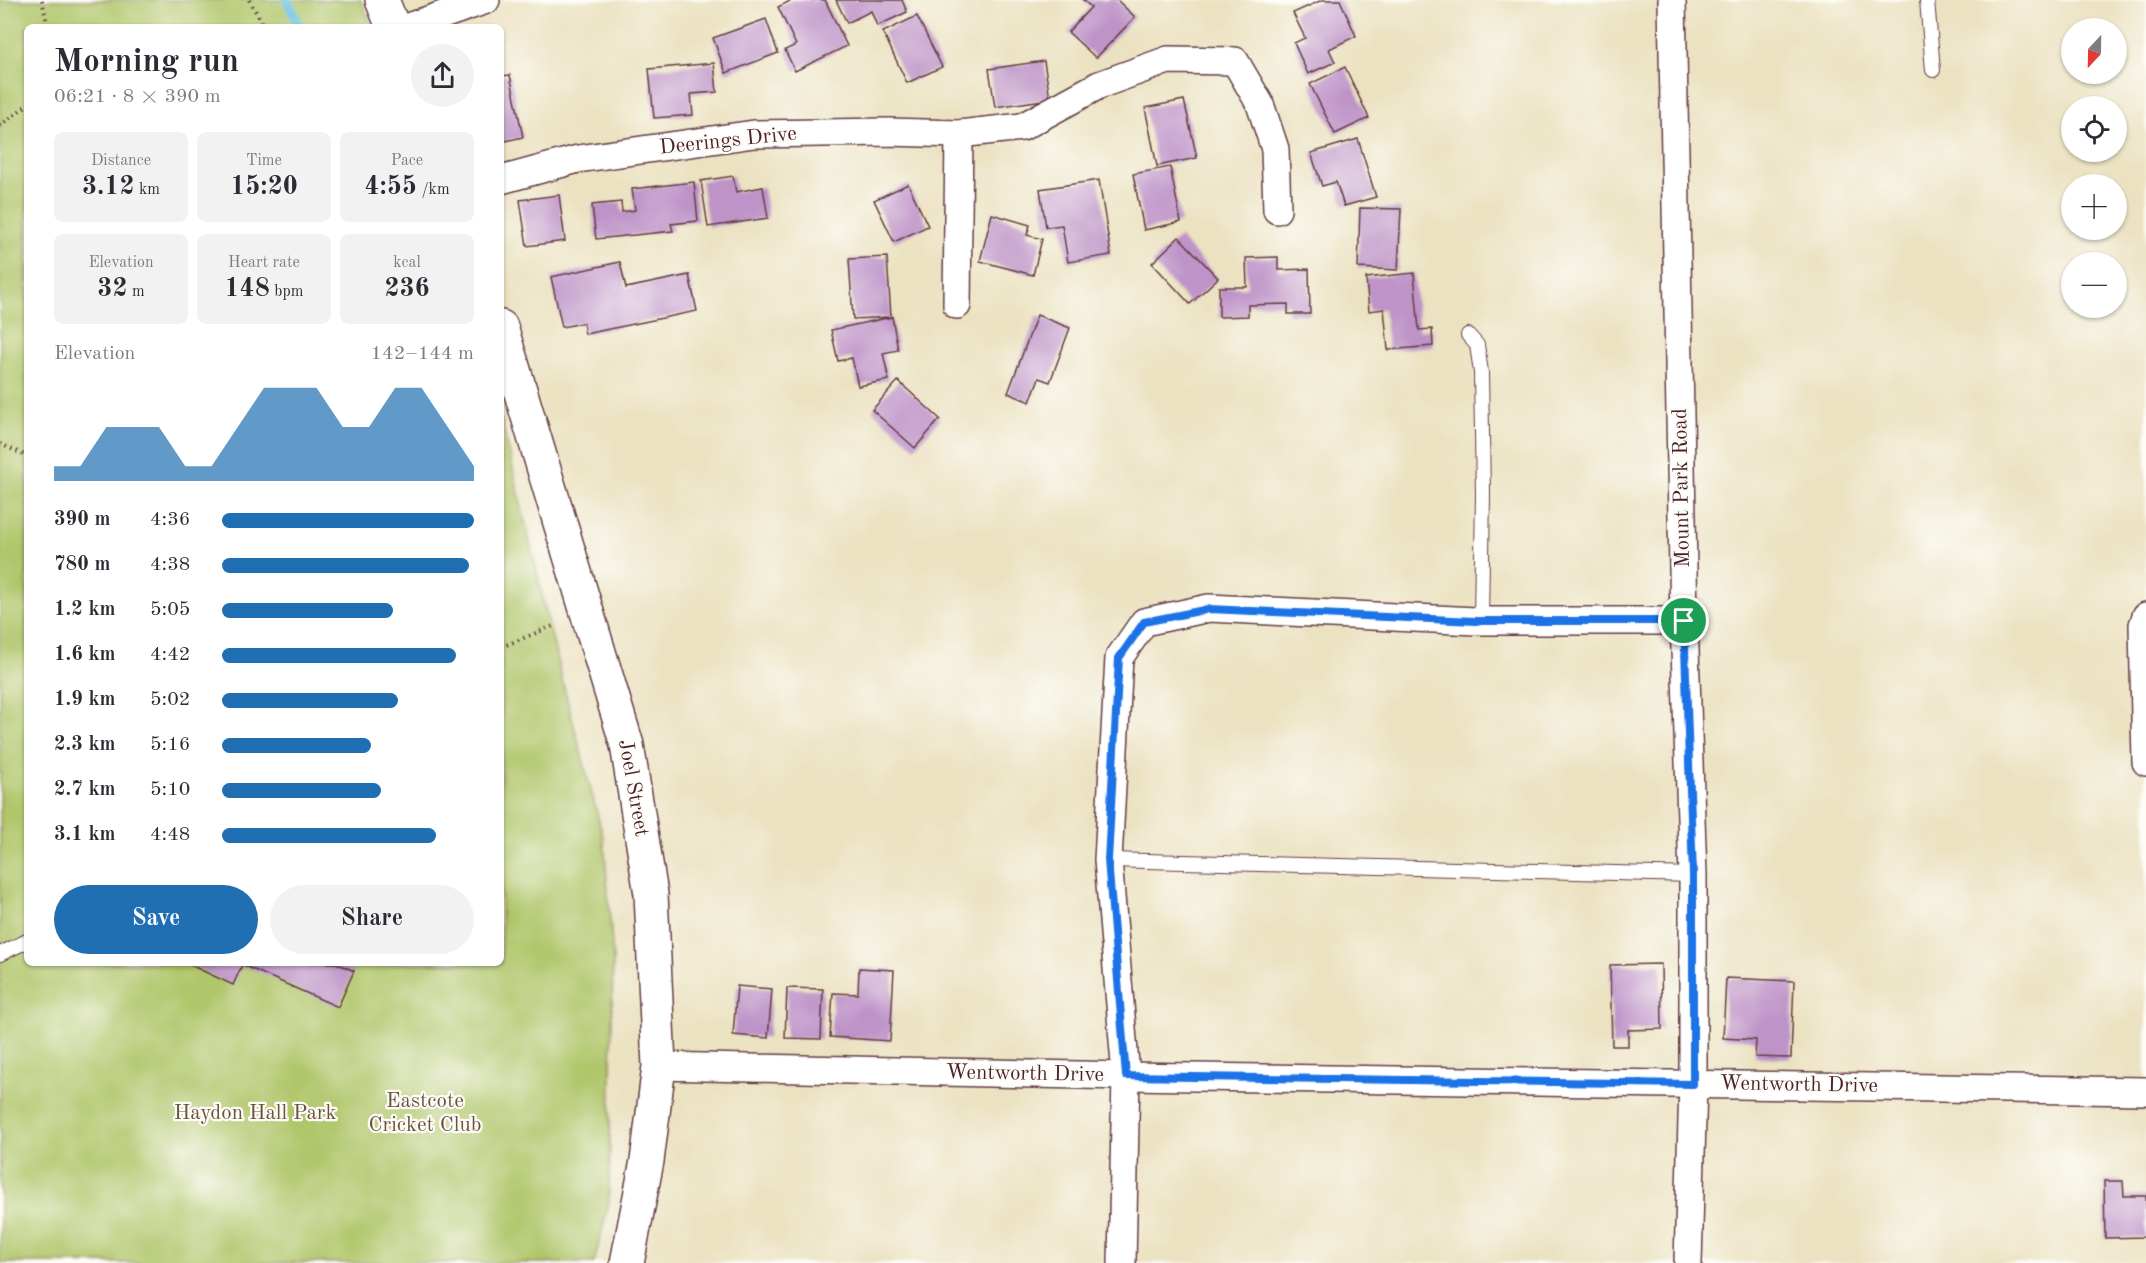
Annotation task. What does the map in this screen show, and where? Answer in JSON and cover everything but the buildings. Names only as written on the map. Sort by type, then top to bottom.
[{"type":"main road","points":[[382,0],[392,24]]},
{"type":"main road","name":"Joel Street","points":[[504,337],[627,745],[651,894],[659,1066],[646,1161],[627,1263]]},
{"type":"street","points":[[417,24],[486,0]]},
{"type":"street","name":"Mount Park Road","points":[[1672,0],[1684,621],[1693,875],[1693,1084],[1688,1263]]},
{"type":"street","name":"Deerings Drive","points":[[504,179],[578,159],[754,134],[888,132],[959,134],[1022,127],[1099,85],[1168,60],[1235,61],[1260,104],[1275,149],[1277,210]]},
{"type":"street","points":[[957,305],[959,134]]},
{"type":"street","points":[[1122,1263],[1126,1076],[1108,860],[1119,658],[1144,622],[1209,609],[1481,621],[1684,621]]},
{"type":"street","points":[[2146,616],[2143,625],[2146,762]]},
{"type":"street","name":"Wentworth Drive","points":[[659,1066],[1126,1076],[2146,1091]]},
{"type":"lane","points":[[1927,0],[1933,70]]},
{"type":"lane","points":[[1467,335],[1477,345],[1480,372],[1483,494],[1481,621]]},
{"type":"lane","points":[[1108,860],[1693,875]]},
{"type":"lane","points":[[0,954],[24,942]]},
{"type":"path","points":[[42,0],[47,24]]},
{"type":"path","points":[[249,0],[263,24]]},
{"type":"path","points":[[0,126],[24,107]]},
{"type":"path","points":[[0,444],[24,455]]},
{"type":"path","points":[[504,646],[550,627]]},
{"type":"green space","name":"Eastcote Cricket Club","points":[[0,0],[361,0],[371,24],[24,24],[24,966],[504,966],[504,430],[559,668],[604,840],[613,957],[609,1203],[594,1263],[0,1263]]},
{"type":"waterway","points":[[287,0],[299,24]]},
{"type":"route","points":[[1209,609],[1476,621],[1684,621],[1693,875],[1693,1084],[1126,1076],[1108,860],[1119,658],[1144,622],[1209,609]]},
{"type":"park label","name":"Haydon Hall Park","points":[[255,1113]]}]
